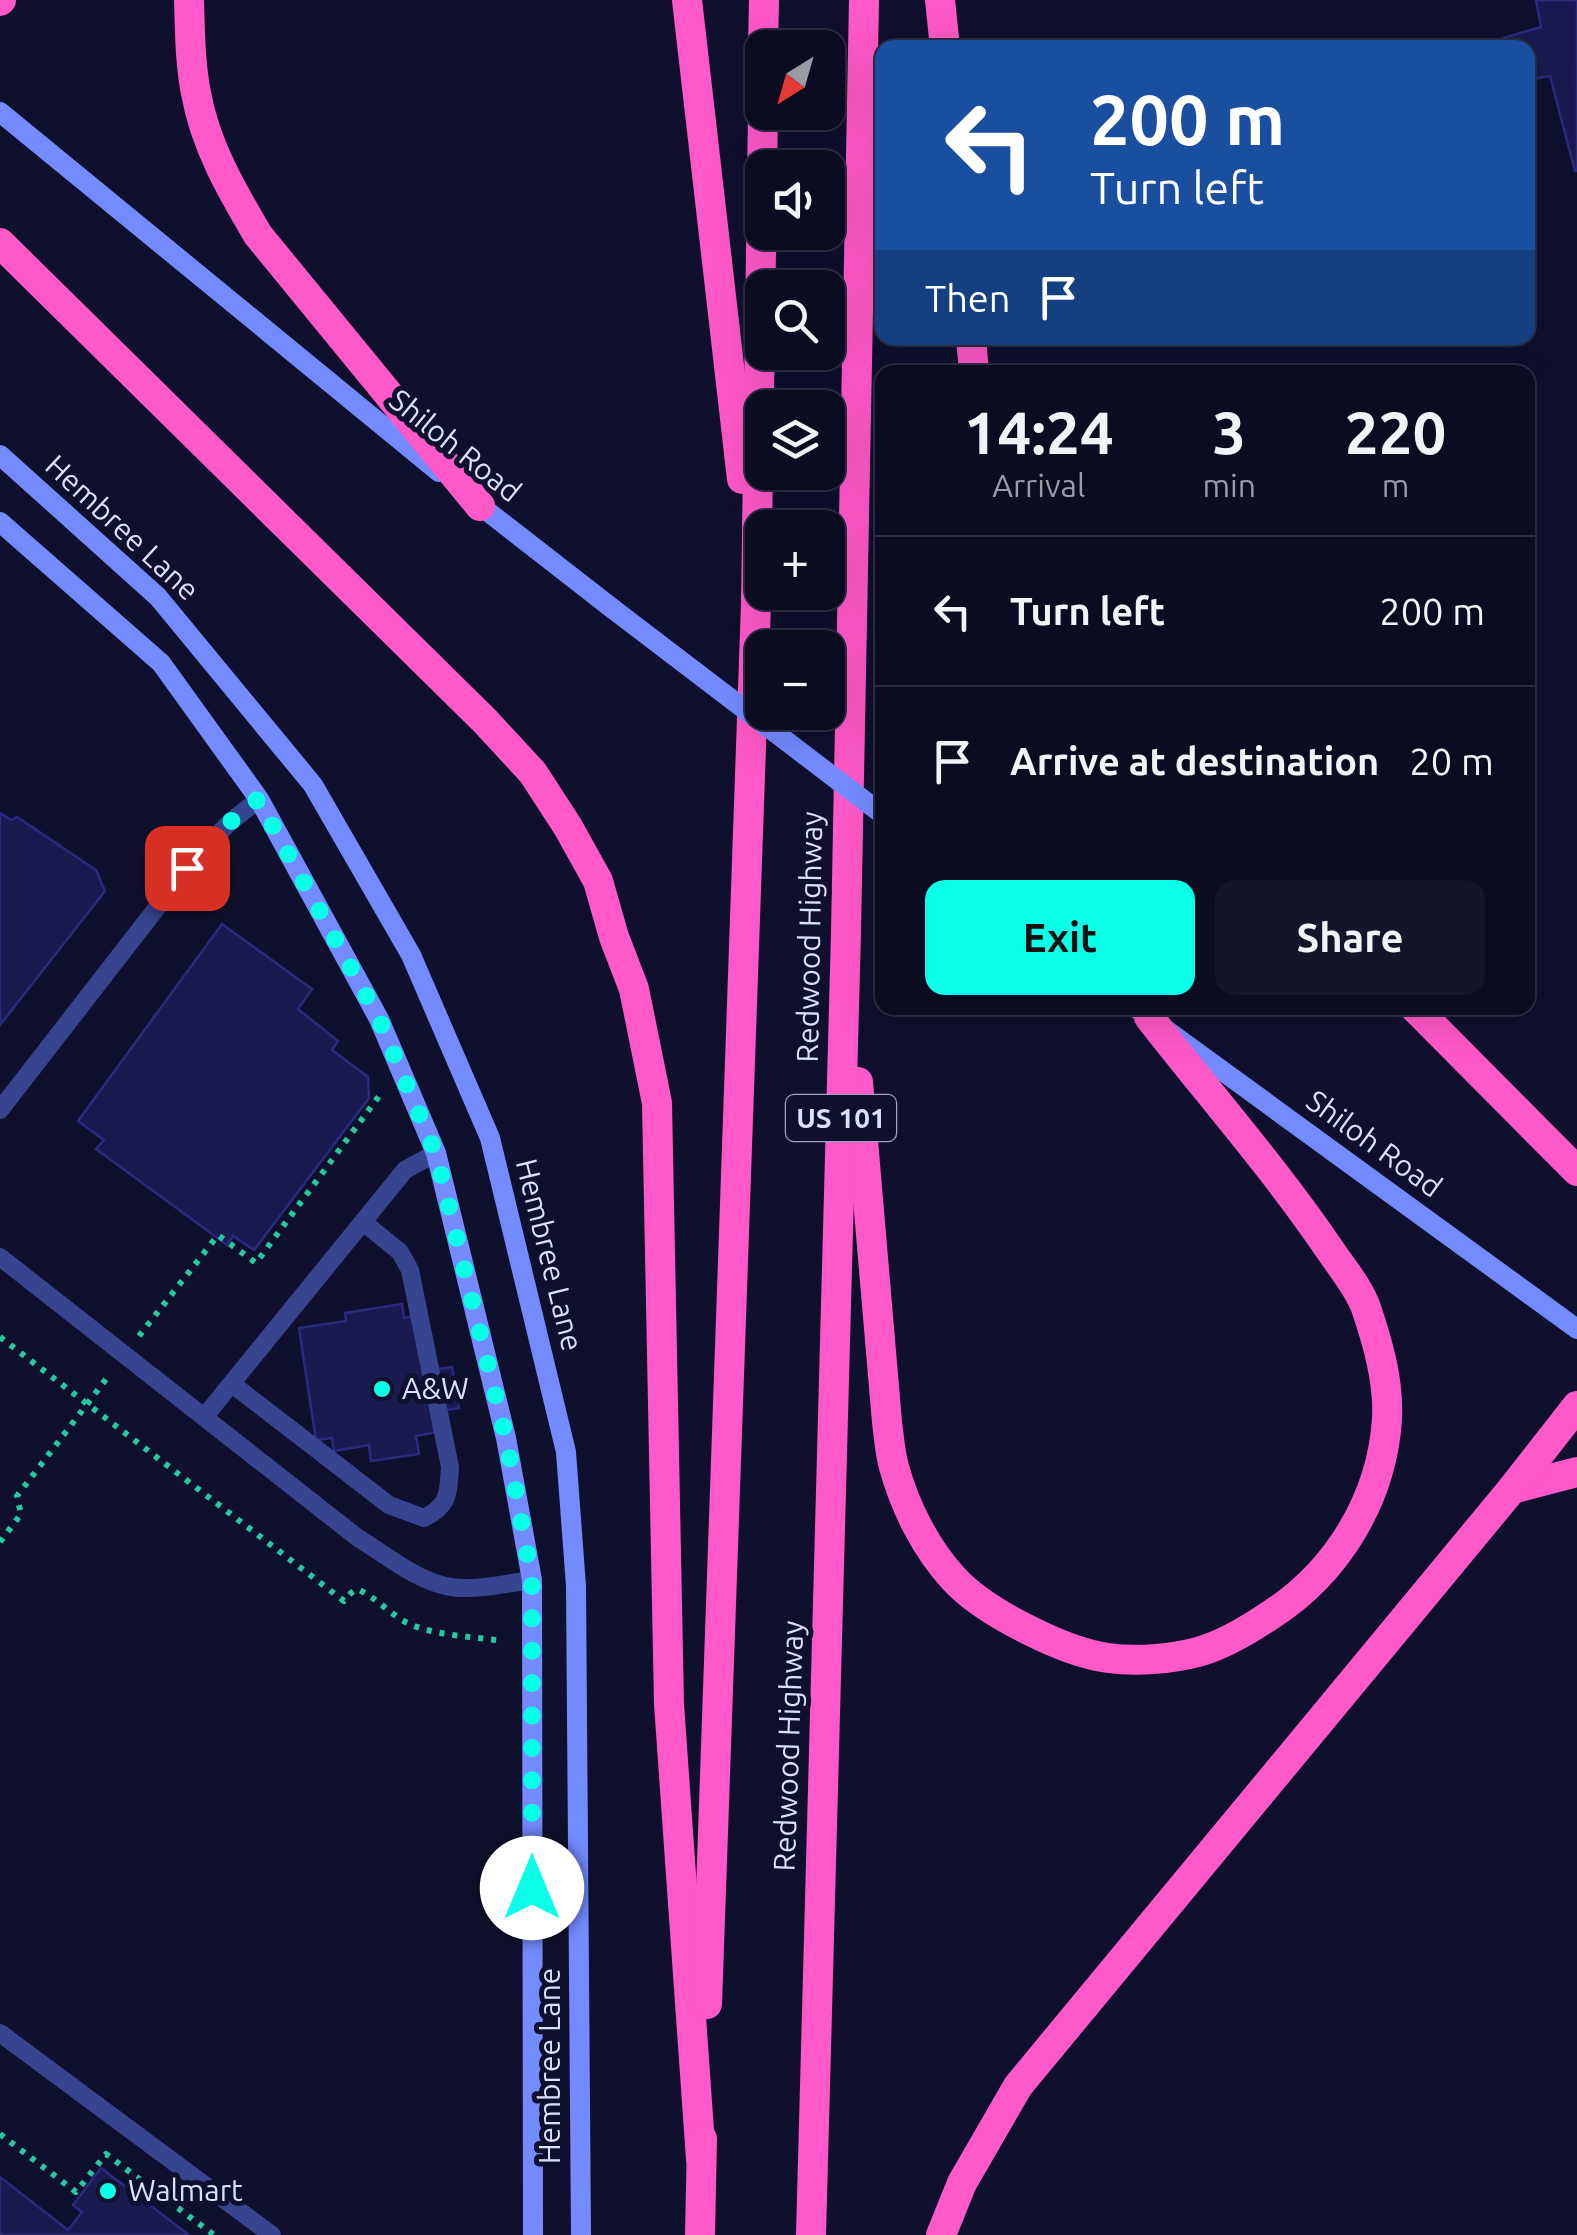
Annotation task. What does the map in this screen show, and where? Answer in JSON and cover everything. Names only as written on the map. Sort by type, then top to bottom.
[{"type":"highway","points":[[189,0],[196,94],[228,186],[258,234],[480,506]]},
{"type":"highway","points":[[687,0],[745,510]]},
{"type":"highway","points":[[763,30],[764,0]]},
{"type":"highway","name":"Redwood Highway","points":[[810,2235],[846,933],[864,0]]},
{"type":"highway","points":[[940,0],[943,40]]},
{"type":"highway","points":[[757,510],[762,130]]},
{"type":"highway","points":[[0,243],[485,721],[533,773],[598,881],[634,989],[657,1103],[668,1704],[701,2159]]},
{"type":"highway","points":[[700,2235],[756,610]]},
{"type":"highway","points":[[846,933],[887,1422],[893,1464],[908,1508],[956,1581],[990,1607],[1063,1646],[1108,1658],[1151,1659],[1199,1652],[1249,1630],[1291,1602],[1331,1563],[1364,1512],[1381,1460],[1387,1417],[1383,1366],[1365,1303],[1314,1227],[1144,1015]]},
{"type":"highway","points":[[1423,1015],[1577,1171]]},
{"type":"highway","points":[[941,2235],[962,2183],[1018,2086],[1577,1406]]},
{"type":"highway","points":[[1512,1489],[1577,1472]]},
{"type":"street","name":"Shiloh Road","points":[[0,112],[480,506],[875,809]]},
{"type":"street","name":"Hembree Lane","points":[[0,454],[158,597],[312,785],[411,955],[490,1138],[566,1452],[576,1586],[582,2235]]},
{"type":"street","name":"Hembree Lane","points":[[0,522],[161,663],[258,799],[379,1019],[436,1154],[506,1438],[532,1580],[533,2235]]},
{"type":"street","name":"Shiloh Road","points":[[1146,1015],[1577,1329]]},
{"type":"lane","points":[[0,1110],[197,856],[258,799]]},
{"type":"lane","points":[[206,1416],[405,1170],[436,1154]]},
{"type":"lane","points":[[232,1384],[389,1505],[424,1518],[438,1511],[448,1497],[450,1467],[410,1270],[400,1252],[363,1222]]},
{"type":"lane","points":[[0,1257],[358,1538],[420,1576],[452,1588],[532,1580]]},
{"type":"lane","points":[[0,2033],[272,2235]]},
{"type":"path","points":[[0,1542],[21,1514],[17,1496],[218,1235],[256,1263],[382,1091]]},
{"type":"path","points":[[0,1337],[344,1601],[357,1589],[372,1595],[403,1620],[432,1632],[502,1641]]},
{"type":"path","points":[[0,2134],[76,2192],[106,2154],[214,2235]]},
{"type":"building","points":[[1536,0],[1577,0],[1577,171],[1550,76],[1535,79],[1535,40],[1503,38],[1541,27]]},
{"type":"building","points":[[0,813],[11,820],[17,817],[96,870],[105,891],[0,1025]]},
{"type":"building","points":[[222,924],[312,989],[298,1009],[338,1041],[332,1050],[368,1077],[369,1098],[254,1250],[233,1236],[227,1245],[96,1149],[104,1140],[78,1121]]},
{"type":"building","name":"A&W","points":[[402,1304],[404,1318],[415,1316],[424,1371],[452,1367],[459,1408],[434,1412],[437,1432],[416,1436],[419,1454],[371,1461],[369,1445],[334,1451],[332,1438],[316,1440],[299,1328],[346,1321],[345,1313]]},
{"type":"building","name":"Walmart","points":[[101,2168],[189,2235],[0,2235],[0,2177],[68,2230],[82,2212],[73,2205]]},
{"type":"place","name":"A&W","points":[[382,1389]]},
{"type":"place","name":"Walmart","points":[[108,2191]]},
{"type":"route","points":[[187,868],[258,799],[379,1019],[436,1154],[506,1438],[532,1580],[532,1888]]}]
